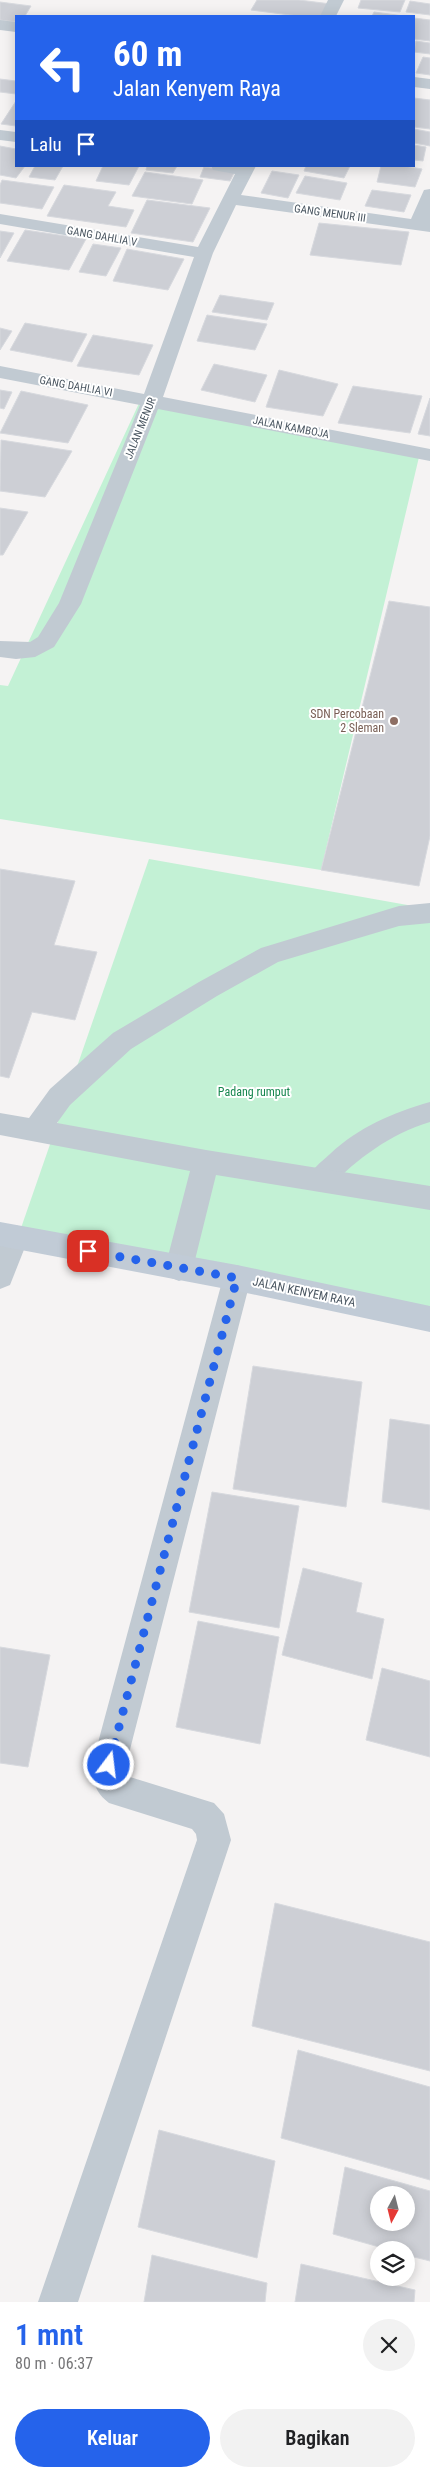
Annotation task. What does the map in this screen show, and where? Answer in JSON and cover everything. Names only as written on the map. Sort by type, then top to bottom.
[{"type":"street","points":[[328,15],[331,1]]},
{"type":"street","points":[[0,25],[15,27]]},
{"type":"street","points":[[415,82],[430,84]]},
{"type":"street","points":[[0,135],[15,137]]},
{"type":"street","points":[[232,167],[246,168]]},
{"type":"street","name":"JALAN MENUR","points":[[0,649],[16,651],[35,648],[46,642],[70,604],[152,400],[204,253],[246,168]]},
{"type":"street","points":[[424,226],[430,194]]},
{"type":"street","name":"GANG MENUR III","points":[[230,199],[424,226]]},
{"type":"street","name":"GANG DAHLIA V","points":[[0,219],[204,253]]},
{"type":"street","name":"GANG DAHLIA VI","points":[[0,372],[152,400]]},
{"type":"street","name":"JALAN KAMBOJA","points":[[152,400],[430,455]]},
{"type":"street","points":[[36,1130],[60,1097],[122,1041],[208,989],[270,955],[399,916],[430,913]]},
{"type":"street","points":[[0,1124],[206,1162],[430,1198]]},
{"type":"street","points":[[179,1268],[206,1162]]},
{"type":"street","points":[[0,1276],[8,1236]]},
{"type":"street","name":"JALAN KENYEM RAYA","points":[[8,1236],[237,1278],[430,1319]]},
{"type":"street","points":[[58,2302],[214,1840],[212,1826],[202,1816],[121,1791],[110,1782],[109,1765],[237,1278]]},
{"type":"lane","points":[[319,1180],[352,1148],[375,1133],[398,1120],[430,1112]]},
{"type":"green space","points":[[141,399],[419,457],[321,870],[0,819],[0,685],[8,686]]},
{"type":"green space","name":"Padang rumput","points":[[149,859],[430,909],[430,1307],[21,1228]]},
{"type":"building","points":[[257,0],[299,0],[331,4],[326,15],[290,15],[251,10]]},
{"type":"building","points":[[361,0],[405,0],[400,12],[358,8]]},
{"type":"building","points":[[410,1],[430,4],[430,15],[406,12]]},
{"type":"building","points":[[0,2],[31,6],[26,15],[15,15],[15,22],[0,20]]},
{"type":"building","points":[[374,12],[396,15],[372,15]]},
{"type":"building","points":[[415,18],[430,20],[430,41],[415,39]]},
{"type":"building","points":[[416,41],[430,43],[430,54],[415,52]]},
{"type":"building","points":[[423,57],[430,58],[430,75],[416,73]]},
{"type":"building","points":[[0,79],[15,81],[15,94],[0,92]]},
{"type":"building","points":[[415,98],[430,100],[430,129],[415,127]]},
{"type":"building","points":[[15,103],[15,126],[1,124]]},
{"type":"building","points":[[415,129],[430,132],[430,146],[415,143]]},
{"type":"building","points":[[415,145],[426,147],[423,161],[415,160]]},
{"type":"building","points":[[0,146],[15,149],[15,167],[24,167],[16,178],[0,175]]},
{"type":"building","points":[[34,167],[62,167],[55,180],[29,177]]},
{"type":"building","points":[[103,167],[138,167],[129,185],[96,181]]},
{"type":"building","points":[[147,167],[176,167],[173,173],[146,170]]},
{"type":"building","points":[[204,167],[235,171],[230,181],[200,177]]},
{"type":"building","points":[[306,167],[350,167],[344,178],[304,171]]},
{"type":"building","points":[[381,167],[422,169],[415,187],[377,182]]},
{"type":"building","points":[[272,171],[299,175],[288,198],[261,193]]},
{"type":"building","points":[[145,172],[203,180],[192,204],[132,196]]},
{"type":"building","points":[[305,176],[347,183],[340,200],[296,193]]},
{"type":"building","points":[[2,180],[54,187],[42,209],[0,203],[0,185]]},
{"type":"building","points":[[64,185],[116,192],[108,206],[134,210],[126,227],[47,216]]},
{"type":"building","points":[[372,190],[411,195],[404,212],[365,206]]},
{"type":"building","points":[[147,200],[210,208],[193,242],[131,233]]},
{"type":"building","points":[[319,223],[409,232],[401,265],[310,255]]},
{"type":"building","points":[[25,230],[86,239],[69,270],[7,261]]},
{"type":"building","points":[[0,231],[14,233],[0,258]]},
{"type":"building","points":[[93,244],[121,248],[106,276],[79,272]]},
{"type":"building","points":[[127,249],[184,259],[168,290],[113,281]]},
{"type":"building","points":[[220,295],[274,303],[267,320],[212,312]]},
{"type":"building","points":[[207,315],[267,324],[255,350],[197,341]]},
{"type":"building","points":[[25,323],[87,334],[72,362],[10,350]]},
{"type":"building","points":[[0,328],[12,331],[0,350]]},
{"type":"building","points":[[93,335],[153,345],[139,375],[77,366]]},
{"type":"building","points":[[214,364],[267,375],[255,402],[201,390]]},
{"type":"building","points":[[279,370],[338,384],[323,416],[266,407]]},
{"type":"building","points":[[353,386],[422,396],[410,433],[338,423]]},
{"type":"building","points":[[0,390],[12,392],[4,409],[0,408]]},
{"type":"building","points":[[21,391],[88,405],[68,443],[0,433]]},
{"type":"building","points":[[430,398],[430,436],[418,434]]},
{"type":"building","points":[[1,440],[72,451],[45,497],[0,491]]},
{"type":"building","points":[[0,508],[28,512],[3,555],[0,555]]},
{"type":"building","name":"SDN Percobaan 2 Sleman","points":[[389,601],[430,607],[430,836],[419,886],[321,870]]},
{"type":"building","points":[[0,869],[75,881],[54,945],[97,952],[75,1020],[32,1012],[9,1078],[0,1076]]},
{"type":"building","points":[[253,1366],[362,1382],[346,1507],[233,1489]]},
{"type":"building","points":[[390,1419],[430,1425],[430,1510],[382,1502]]},
{"type":"building","points":[[212,1492],[299,1506],[279,1628],[189,1612]]},
{"type":"building","points":[[303,1568],[362,1583],[356,1612],[384,1619],[372,1679],[282,1655]]},
{"type":"building","points":[[198,1621],[279,1637],[260,1744],[176,1727]]},
{"type":"building","points":[[0,1647],[50,1655],[28,1767],[0,1763]]},
{"type":"building","points":[[382,1668],[430,1681],[430,1757],[366,1740]]},
{"type":"building","points":[[275,1903],[430,1942],[430,2071],[252,2026]]},
{"type":"building","points":[[298,2050],[430,2087],[430,2180],[281,2138]]},
{"type":"building","points":[[159,2130],[275,2161],[257,2258],[138,2227]]},
{"type":"building","points":[[345,2167],[412,2186],[370,2186],[370,2231],[415,2231],[415,2187],[430,2191],[430,2261],[415,2257],[415,2241],[370,2241],[370,2244],[333,2234]]},
{"type":"building","points":[[152,2255],[267,2283],[265,2302],[144,2302]]},
{"type":"building","points":[[301,2264],[370,2280],[370,2286],[397,2286],[415,2290],[414,2302],[295,2302]]},
{"type":"place","name":"SDN Percobaan 2 Sleman","points":[[394,721]]},
{"type":"route","points":[[88,1251],[237,1278],[109,1765]]}]
